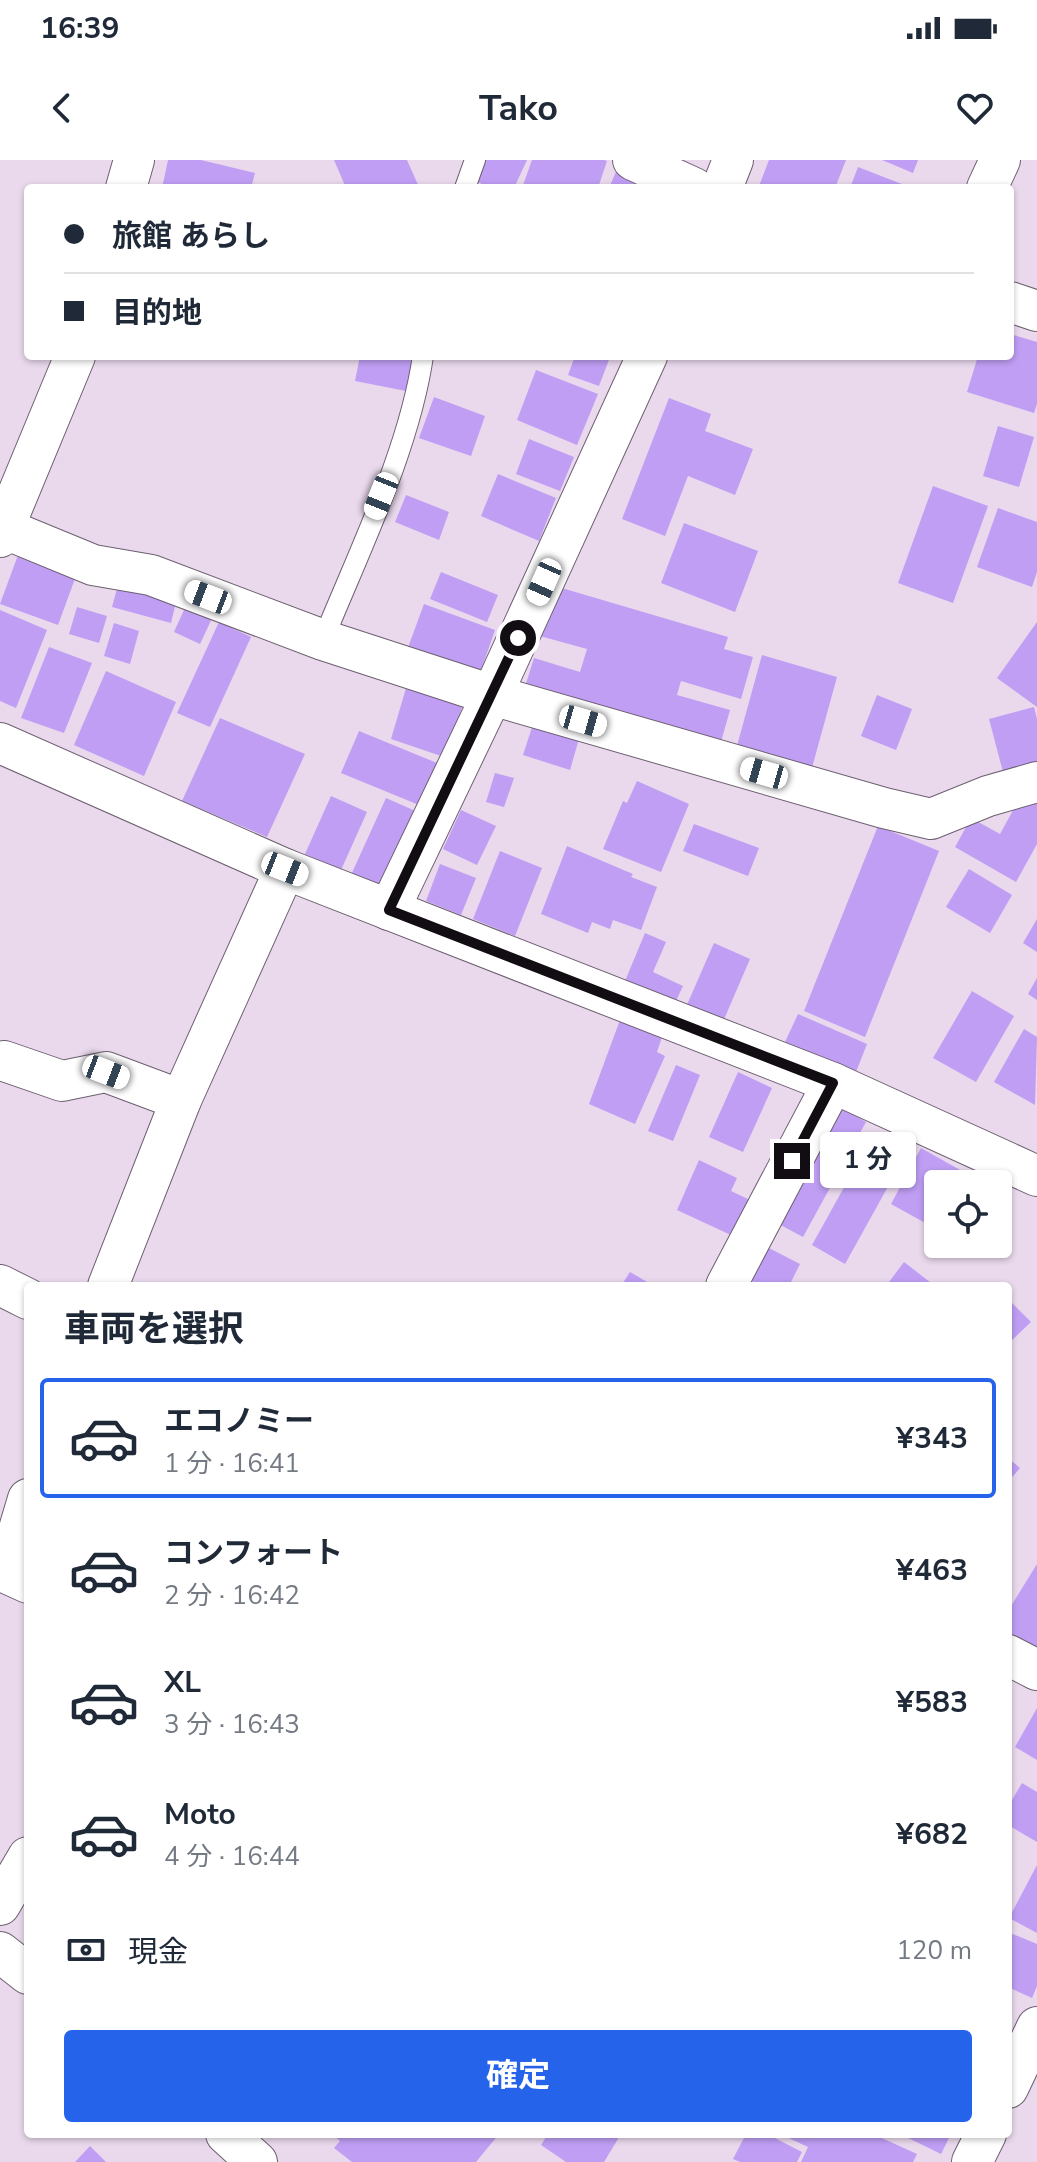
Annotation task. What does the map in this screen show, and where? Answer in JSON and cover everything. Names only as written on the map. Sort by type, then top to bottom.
[{"type":"street","points":[[127,184],[134,160]]},
{"type":"street","points":[[633,160],[685,184]]},
{"type":"street","points":[[724,184],[733,160]]},
{"type":"street","points":[[989,184],[1000,160]]},
{"type":"street","points":[[1014,303],[1037,311]]},
{"type":"street","points":[[73,360],[2,533],[93,565],[151,575],[323,640],[492,695],[884,808],[931,819],[988,796],[1037,782]]},
{"type":"street","points":[[389,910],[492,695],[645,360]]},
{"type":"street","points":[[0,743],[285,869],[833,1083],[1037,1176]]},
{"type":"street","points":[[110,1282],[181,1100],[285,869]]},
{"type":"street","points":[[7,1054],[62,1081],[106,1072],[181,1100]]},
{"type":"street","points":[[728,1282],[833,1083]]},
{"type":"street","points":[[0,1285],[24,1297]]},
{"type":"street","points":[[17,1504],[6,1573],[24,1581]]},
{"type":"street","points":[[1012,1657],[1037,1670]]},
{"type":"street","points":[[0,1905],[24,1864]]},
{"type":"street","points":[[0,1952],[24,1971]]},
{"type":"street","points":[[1012,2080],[1037,2027]]},
{"type":"street","points":[[230,2138],[257,2162]]},
{"type":"street","points":[[972,2162],[984,2138]]},
{"type":"lane","points":[[466,184],[475,160]]},
{"type":"lane","points":[[323,640],[407,424],[417,394],[422,360]]},
{"type":"building","points":[[168,160],[201,160],[255,173],[252,184],[163,184]]},
{"type":"building","points":[[334,160],[407,160],[418,184],[344,184]]},
{"type":"building","points":[[483,160],[527,160],[516,184],[482,184],[473,180]]},
{"type":"building","points":[[532,160],[607,161],[599,184],[523,184]]},
{"type":"building","points":[[769,160],[846,160],[837,184],[760,184]]},
{"type":"building","points":[[882,160],[918,160],[913,173]]},
{"type":"building","points":[[618,167],[642,184],[611,184]]},
{"type":"building","points":[[858,167],[902,184],[852,184]]},
{"type":"building","points":[[1014,335],[1037,342],[1037,404],[1034,413],[967,392],[977,360],[1014,360]]},
{"type":"building","points":[[359,360],[416,360],[411,392],[355,381]]},
{"type":"building","points":[[574,360],[609,360],[599,386],[568,375]]},
{"type":"building","points":[[536,370],[598,394],[577,445],[517,420]]},
{"type":"building","points":[[434,397],[485,416],[471,456],[419,438]]},
{"type":"building","points":[[669,398],[711,414],[705,431],[753,449],[735,495],[688,476],[665,536],[622,519]]},
{"type":"building","points":[[998,426],[1034,437],[1019,487],[983,476]]},
{"type":"building","points":[[529,439],[574,457],[560,491],[516,474]]},
{"type":"building","points":[[498,474],[556,498],[539,541],[481,516]]},
{"type":"building","points":[[933,486],[988,506],[953,603],[898,583]]},
{"type":"building","points":[[406,495],[449,512],[439,540],[395,522]]},
{"type":"building","points":[[998,508],[1037,522],[1037,572],[1032,587],[977,567]]},
{"type":"building","points":[[684,523],[758,551],[735,612],[661,583]]},
{"type":"building","points":[[18,555],[76,576],[58,625],[0,604]]},
{"type":"building","points":[[441,572],[498,595],[487,622],[430,599]]},
{"type":"building","points":[[120,578],[178,594],[171,623],[112,607]]},
{"type":"building","points":[[555,586],[728,637],[724,649],[753,657],[741,699],[681,681],[677,695],[730,710],[719,749],[524,690],[534,658],[580,672],[587,649],[540,636]]},
{"type":"building","points":[[188,601],[214,614],[200,644],[174,632]]},
{"type":"building","points":[[424,604],[495,630],[478,679],[406,653]]},
{"type":"building","points":[[77,607],[107,616],[99,643],[69,634]]},
{"type":"building","points":[[0,610],[47,630],[16,708],[0,701]]},
{"type":"building","points":[[219,622],[251,637],[210,727],[177,713]]},
{"type":"building","points":[[1037,622],[1037,707],[997,678]]},
{"type":"building","points":[[114,623],[139,631],[130,664],[104,656]]},
{"type":"building","points":[[49,647],[92,663],[64,733],[21,718]]},
{"type":"building","points":[[762,655],[837,677],[810,775],[735,753]]},
{"type":"building","points":[[106,671],[176,702],[144,776],[74,745]]},
{"type":"building","points":[[409,678],[465,697],[447,758],[391,739]]},
{"type":"building","points":[[877,695],[912,709],[896,750],[861,736]]},
{"type":"building","points":[[1034,707],[1037,762],[1003,772],[989,719]]},
{"type":"building","points":[[220,718],[305,754],[267,837],[182,801]]},
{"type":"building","points":[[535,718],[581,732],[570,770],[523,755]]},
{"type":"building","points":[[359,731],[437,763],[419,805],[341,773]]},
{"type":"building","points":[[495,773],[514,778],[504,807],[486,802]]},
{"type":"building","points":[[637,781],[689,804],[661,872],[603,849],[623,801],[627,803]]},
{"type":"building","points":[[1023,792],[1037,800],[1037,844],[1016,882],[955,847],[971,818],[1000,834]]},
{"type":"building","points":[[331,796],[367,812],[341,870],[305,854]]},
{"type":"building","points":[[386,798],[420,813],[384,890],[351,875]]},
{"type":"building","points":[[461,810],[496,826],[477,865],[443,849]]},
{"type":"building","points":[[694,824],[759,848],[748,876],[683,851]]},
{"type":"building","points":[[878,826],[939,851],[865,1037],[804,1011]]},
{"type":"building","points":[[567,846],[657,887],[641,930],[613,920],[610,929],[592,922],[588,933],[541,914]]},
{"type":"building","points":[[500,851],[542,868],[515,936],[473,919]]},
{"type":"building","points":[[440,864],[476,878],[461,915],[426,901]]},
{"type":"building","points":[[969,869],[1012,895],[990,933],[946,907]]},
{"type":"building","points":[[1037,919],[1037,952],[1023,943]]},
{"type":"building","points":[[645,933],[666,942],[653,972],[683,986],[675,1003],[625,981]]},
{"type":"building","points":[[714,943],[750,959],[722,1024],[686,1007]]},
{"type":"building","points":[[1037,978],[1037,1000],[1028,994]]},
{"type":"building","points":[[972,991],[1014,1016],[976,1082],[933,1058]]},
{"type":"building","points":[[798,1014],[867,1044],[856,1072],[785,1042]]},
{"type":"building","points":[[620,1020],[662,1037],[657,1052],[665,1056],[635,1124],[589,1104]]},
{"type":"building","points":[[1024,1029],[1037,1037],[1035,1105],[994,1082]]},
{"type":"building","points":[[676,1065],[700,1075],[673,1141],[648,1131]]},
{"type":"building","points":[[738,1072],[772,1088],[743,1152],[709,1137]]},
{"type":"building","points":[[839,1106],[866,1122],[803,1237],[775,1222]]},
{"type":"building","points":[[921,1148],[960,1170],[924,1170],[924,1222],[891,1204]]},
{"type":"building","points":[[862,1155],[895,1174],[845,1264],[812,1245]]},
{"type":"building","points":[[699,1160],[737,1178],[731,1191],[750,1200],[733,1236],[677,1210]]},
{"type":"building","points":[[763,1245],[800,1264],[791,1282],[754,1282],[746,1278]]},
{"type":"building","points":[[904,1262],[930,1282],[889,1282]]},
{"type":"building","points":[[630,1272],[647,1282],[624,1282]]},
{"type":"building","points":[[1012,1303],[1031,1322],[1012,1340]]},
{"type":"building","points":[[1012,1461],[1020,1468],[1012,1477]]},
{"type":"building","points":[[1037,1564],[1036,1651],[1012,1636],[1012,1605]]},
{"type":"building","points":[[1037,1708],[1037,1760],[1015,1747]]},
{"type":"building","points":[[1022,1783],[1037,1792],[1037,1842],[1012,1827],[1012,1800]]},
{"type":"building","points":[[1037,1865],[1037,1933],[1012,1920],[1012,1912]]},
{"type":"building","points":[[1012,1934],[1037,1944],[1037,1986],[1032,1998],[1012,1989]]},
{"type":"building","points":[[337,2138],[496,2138],[476,2162],[352,2162],[334,2148],[340,2141]]},
{"type":"building","points":[[545,2138],[619,2138],[604,2162],[566,2162],[541,2145]]},
{"type":"building","points":[[744,2138],[775,2138],[802,2152],[797,2162],[740,2162],[733,2159]]},
{"type":"building","points":[[789,2138],[882,2138],[917,2154],[913,2162],[801,2162],[808,2147]]},
{"type":"building","points":[[908,2138],[949,2138],[941,2154]]},
{"type":"building","points":[[90,2146],[106,2162],[75,2162]]},
{"type":"route","points":[[518,638],[389,910],[833,1083],[792,1161]]}]
